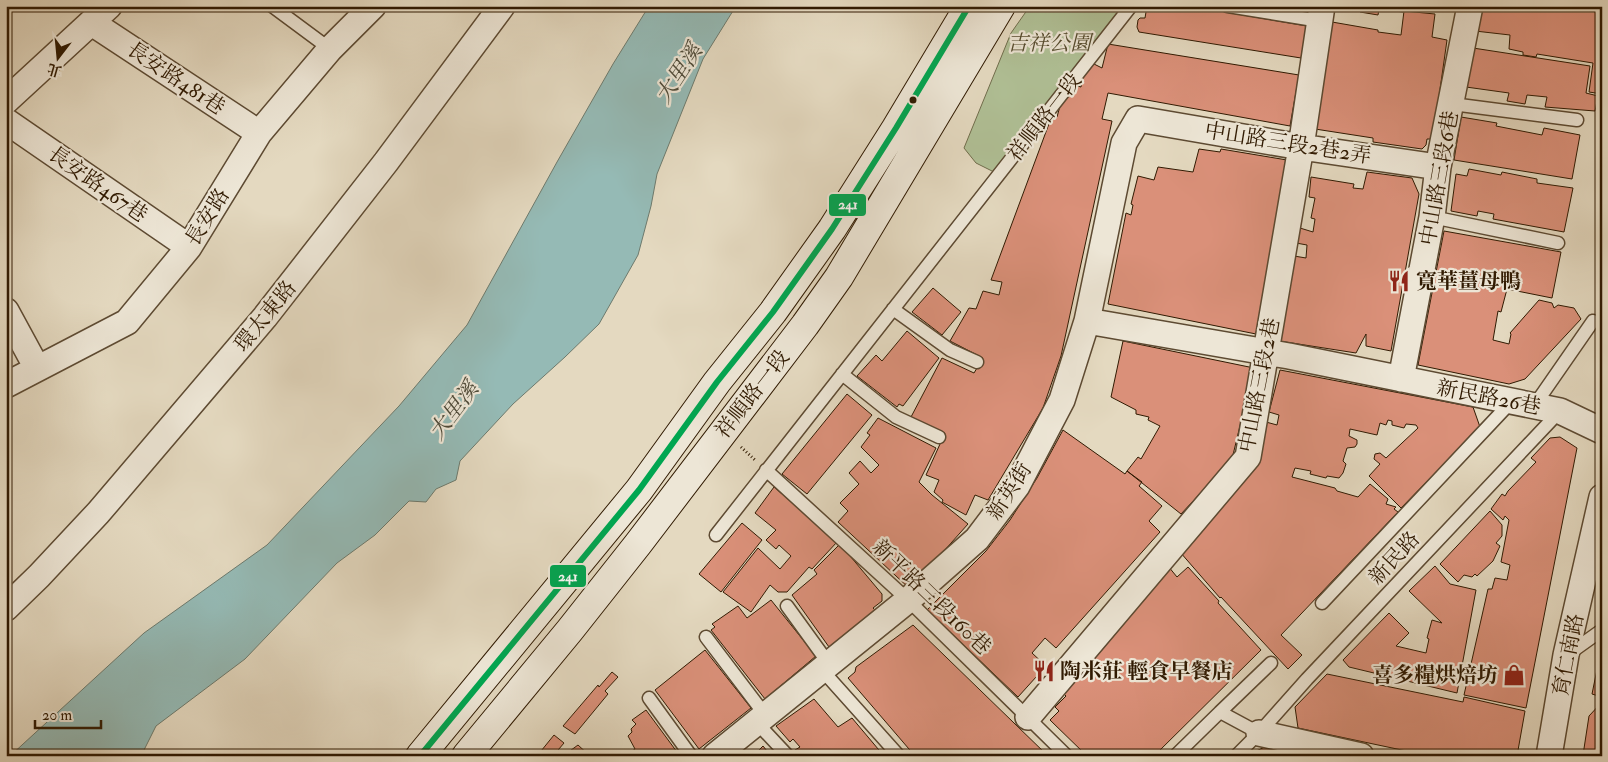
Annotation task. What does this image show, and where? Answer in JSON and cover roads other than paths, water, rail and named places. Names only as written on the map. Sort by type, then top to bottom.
[{"type":"street","name":"長安路","points":[[6,384],[127,322],[189,247],[259,133],[330,49],[373,6]]},
{"type":"street","name":"環太東路","points":[[6,608],[39,576],[98,512],[265,317],[386,162],[502,6]]},
{"type":"street","name":"祥順路一段","points":[[420,756],[639,490],[717,382],[773,312],[832,229],[896,128],[969,6]]},
{"type":"street","name":"祥順路一段","points":[[466,756],[638,544],[805,325],[839,277],[1001,6]]},
{"type":"street","name":"中山路三段6巷","points":[[1401,379],[1432,217],[1438,166],[1452,104],[1470,6]]},
{"type":"street","points":[[6,101],[100,14]]},
{"type":"street","name":"長安路481巷","points":[[100,14],[259,133]]},
{"type":"street","name":"中山路三段2巷","points":[[1028,717],[1248,457],[1278,354],[1301,147],[1321,14]]},
{"type":"street","name":"中山路三段2巷2弄","points":[[1138,119],[1301,147],[1438,166]]},
{"type":"street","name":"新英街","points":[[715,756],[908,600],[977,539],[1016,486],[1062,400],[1087,321],[1124,144],[1138,119]]},
{"type":"street","name":"長安路467巷","points":[[6,121],[189,247]]},
{"type":"street","points":[[6,311],[38,368]]},
{"type":"street","name":"新民路26巷","points":[[1087,321],[1278,354],[1560,411],[1602,432]]},
{"type":"street","name":"育仁南路","points":[[1549,756],[1566,655],[1602,497]]},
{"type":"street","points":[[1259,733],[1361,756]]},
{"type":"lane","points":[[272,6],[330,49]]},
{"type":"lane","name":"祥順路一段","points":[[716,535],[1131,6]]},
{"type":"lane","points":[[1228,6],[1321,14]]},
{"type":"lane","points":[[1452,104],[1577,120]]},
{"type":"lane","points":[[1432,217],[1558,243]]},
{"type":"lane","points":[[893,309],[950,350],[977,362]]},
{"type":"lane","points":[[1322,603],[1523,404],[1593,321]]},
{"type":"lane","points":[[842,374],[896,417],[939,437]]},
{"type":"lane","name":"新民路","points":[[1236,756],[1560,411]]},
{"type":"lane","name":"新平路三段160巷","points":[[766,470],[908,600],[1067,756]]},
{"type":"lane","points":[[787,606],[825,667],[899,756]]},
{"type":"lane","points":[[1566,655],[1602,630]]},
{"type":"lane","points":[[706,636],[788,756]]},
{"type":"lane","points":[[1175,756],[1271,663]]},
{"type":"lane","points":[[649,698],[691,756]]},
{"type":"lane","points":[[1220,712],[1259,733]]},
{"type":"water","name":"大里溪","points":[[649,6],[736,6],[703,59],[657,174],[638,255],[599,324],[513,404],[460,461],[456,480],[436,489],[426,502],[409,501],[375,535],[337,563],[245,659],[156,726],[141,756],[10,756],[144,633],[267,545],[399,406],[467,325],[557,162],[613,64]]},
{"type":"place","name":"寬華薑母鴨","points":[[1399,281]]},
{"type":"place","name":"陶米莊 輕食早餐店","points":[[1044,671]]},
{"type":"place","name":"喜多糧烘焙坊","points":[[1514,675]]},
{"type":"park label","name":"吉祥公園","points":[[1049,43]]}]
